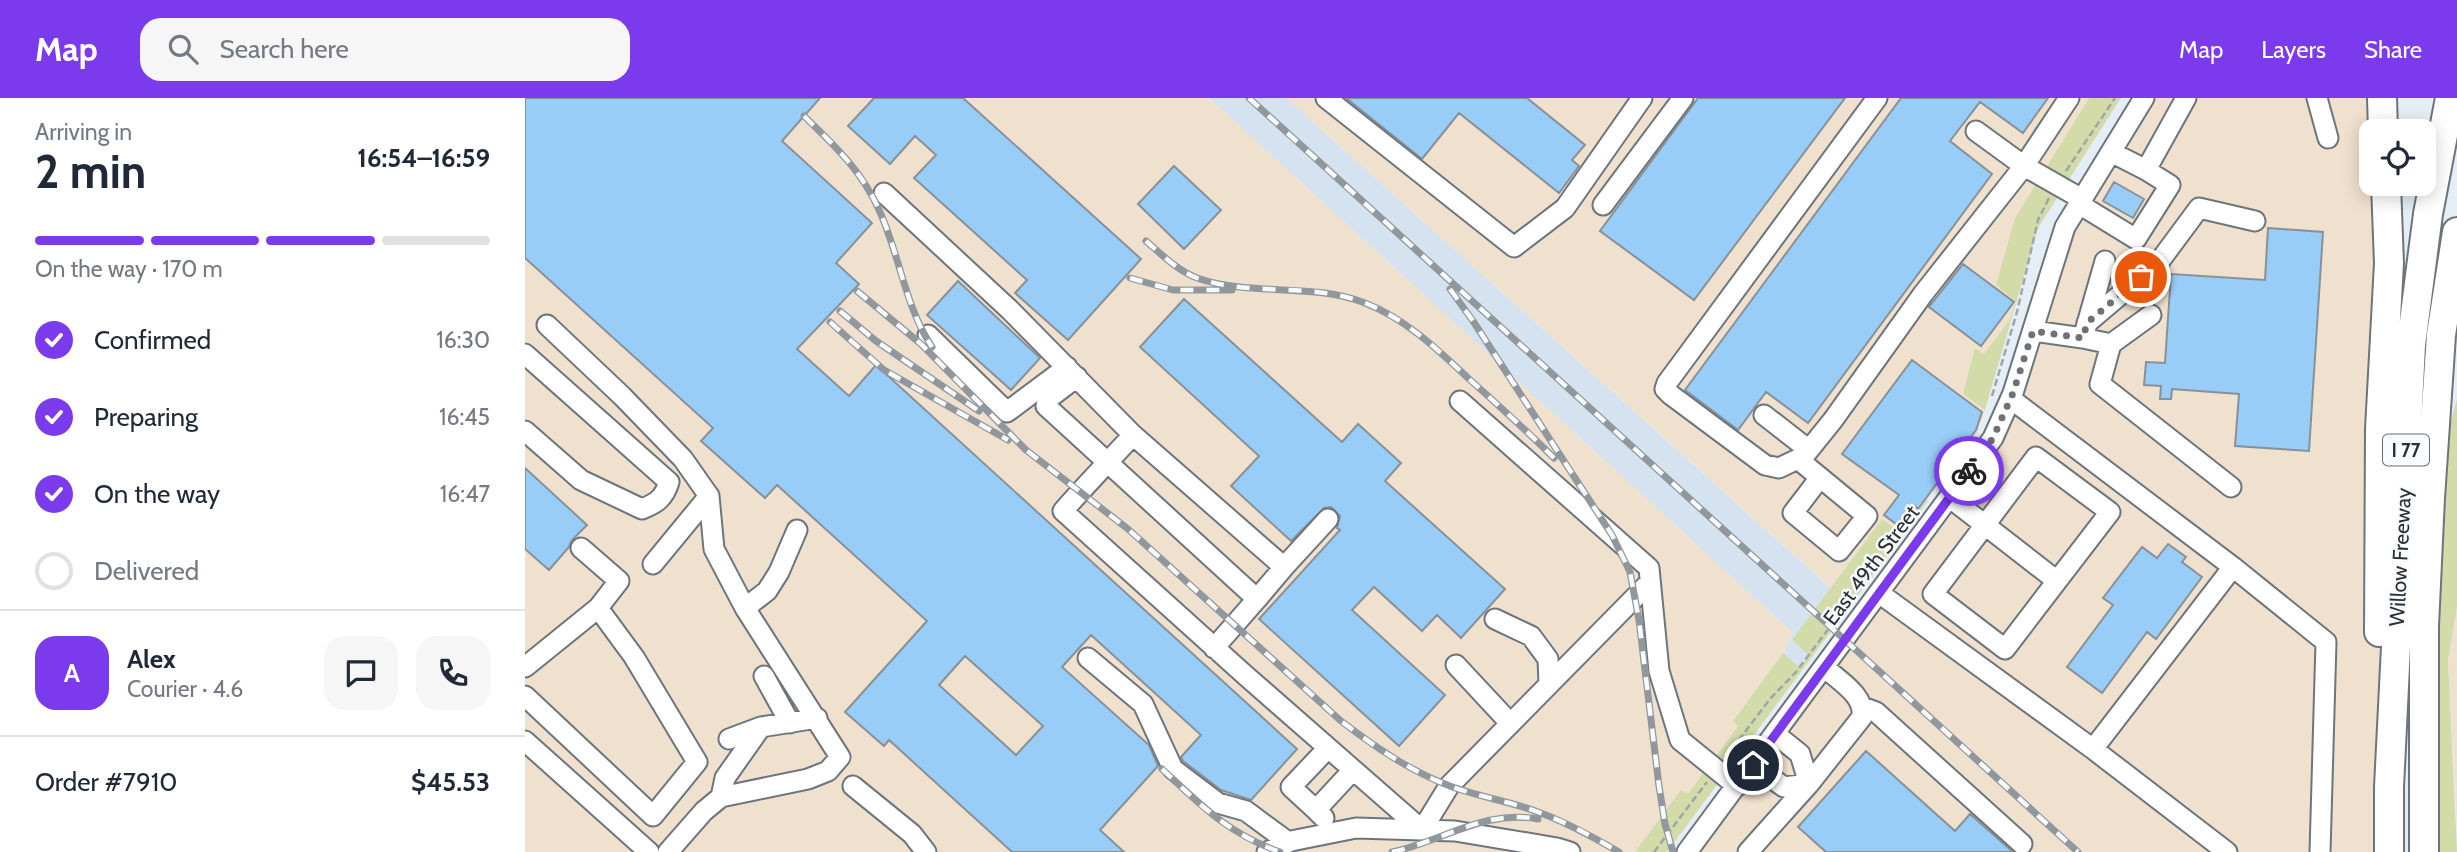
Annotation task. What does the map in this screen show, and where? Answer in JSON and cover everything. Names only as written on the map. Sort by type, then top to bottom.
[{"type":"highway","points":[[2382,98],[2383,119]]},
{"type":"highway","name":"Willow Freeway","points":[[2389,852],[2389,787],[2411,345],[2428,215],[2449,98]]},
{"type":"highway","points":[[2386,196],[2389,263],[2381,429],[2378,573],[2380,711],[2389,787]]},
{"type":"highway","name":"Willow Freeway","points":[[2424,852],[2424,626],[2430,498],[2441,335],[2457,232]]},
{"type":"highway","points":[[2430,498],[2457,400]]},
{"type":"street","points":[[1326,98],[1514,247],[1565,208],[1642,98]]},
{"type":"street","points":[[1603,205],[1683,98]]},
{"type":"street","points":[[1877,98],[1706,329],[1665,389],[1765,465],[1779,468],[1804,455],[1833,420],[1923,294],[2024,166],[2069,98]]},
{"type":"street","name":"East 49th Street","points":[[1689,851],[1993,438],[2001,398],[2033,331],[2065,227],[2144,98]]},
{"type":"street","points":[[2146,170],[2186,98]]},
{"type":"street","points":[[2317,98],[2327,138]]},
{"type":"street","points":[[1976,131],[2024,166],[2136,239],[2170,185],[2111,152]]},
{"type":"street","points":[[884,193],[1072,372],[1133,435],[1284,567]]},
{"type":"street","points":[[2085,330],[2159,262],[2199,208],[2255,221]]},
{"type":"street","points":[[2085,330],[2105,261]]},
{"type":"street","points":[[2151,314],[2112,344],[2100,384],[2231,487]]},
{"type":"street","points":[[547,325],[683,459],[709,496],[714,549],[745,608],[840,757],[828,771],[808,779],[720,797],[668,852]]},
{"type":"street","points":[[2033,331],[2085,330],[2112,344]]},
{"type":"street","points":[[928,335],[1007,412],[1072,372]]},
{"type":"street","points":[[525,354],[669,482],[665,494],[657,503],[642,509],[581,480],[525,431]]},
{"type":"street","points":[[1072,372],[1048,399],[1046,406],[1257,599]]},
{"type":"street","points":[[2001,398],[2233,567],[2326,642],[2320,852]]},
{"type":"street","points":[[1460,401],[1649,568],[1659,671],[1680,740],[1737,786]]},
{"type":"street","points":[[1763,415],[1804,455],[1819,479]]},
{"type":"street","points":[[1133,435],[1063,511],[1214,648],[1422,830]]},
{"type":"street","points":[[2036,457],[2110,512],[2057,581],[2005,649],[1933,594],[2036,457]]},
{"type":"street","points":[[653,564],[709,496]]},
{"type":"street","points":[[1949,497],[2057,581]]},
{"type":"street","points":[[1214,648],[1328,519]]},
{"type":"street","points":[[745,608],[767,591],[779,572],[797,530]]},
{"type":"street","points":[[525,667],[598,608],[619,581],[581,548]]},
{"type":"street","points":[[2092,749],[2233,567]]},
{"type":"street","points":[[1422,830],[1449,786],[1650,582]]},
{"type":"street","points":[[1879,593],[2227,852]]},
{"type":"street","points":[[525,696],[653,816],[697,762],[634,657],[598,608]]},
{"type":"street","points":[[1495,619],[1531,636],[1548,659],[1549,684]]},
{"type":"street","points":[[1088,658],[1143,704],[1173,769],[1218,803],[1247,811],[1288,842]]},
{"type":"street","points":[[1455,665],[1510,723]]},
{"type":"street","points":[[1748,852],[1809,784],[1862,717],[1863,707],[1858,697],[1824,667]]},
{"type":"street","points":[[764,676],[790,723]]},
{"type":"street","points":[[1863,707],[1876,712],[2022,844]]},
{"type":"street","points":[[729,739],[761,727],[817,718]]},
{"type":"street","points":[[720,797],[725,778],[761,727]]},
{"type":"street","points":[[1775,734],[1800,754],[1809,784]]},
{"type":"street","points":[[525,741],[649,852]]},
{"type":"street","points":[[1328,748],[1291,787],[1339,831]]},
{"type":"street","points":[[1753,765],[1784,788],[1809,784]]},
{"type":"street","points":[[1316,810],[1353,770]]},
{"type":"street","points":[[853,786],[912,834],[926,852]]},
{"type":"street","points":[[1267,852],[1288,842],[1356,828],[1455,831],[1570,852]]},
{"type":"path","points":[[2065,173],[2115,98]]},
{"type":"path","points":[[2001,398],[2038,220],[2049,197]]},
{"type":"path","points":[[1654,852],[1770,699],[1795,672],[1869,573],[1878,565]]},
{"type":"shaded area","points":[[525,98],[1209,98],[1793,633],[1783,653],[1733,720],[1739,725],[1688,794],[1681,790],[1635,852],[525,852]]},
{"type":"shaded area","points":[[1209,98],[1286,98],[1846,602],[1799,668],[1783,653],[1793,633]]},
{"type":"shaded area","points":[[1286,98],[2089,98],[2015,218],[1996,285],[2016,302],[2009,321],[1984,355],[1976,348],[1963,394],[1985,410],[1977,433],[1900,532],[1882,519],[1831,588]]},
{"type":"shaded area","points":[[2138,98],[2382,98],[2375,119],[2359,119],[2359,196],[2386,196],[2379,632],[2380,711],[2389,852],[1687,852],[1993,438],[2065,227]]},
{"type":"shaded area","points":[[2457,606],[2457,823],[2448,660]]},
{"type":"green space","points":[[2089,98],[2121,98],[2038,228],[1985,410],[1963,394],[1975,348],[1984,354],[2009,321],[2016,302],[1996,285],[2015,218]]},
{"type":"green space","points":[[2457,399],[2457,606],[2448,660],[2457,852],[2424,852],[2430,498]]},
{"type":"green space","points":[[1927,500],[1667,852],[1635,852],[1681,790],[1688,794],[1738,726],[1733,721],[1783,653],[1800,668],[1809,655],[1792,640],[1882,519],[1900,532]]},
{"type":"building","points":[[525,98],[820,98],[782,141],[872,223],[836,263],[859,284],[797,349],[849,396],[876,365],[1297,749],[1251,800],[1221,790],[1181,757],[1201,735],[1091,635],[1062,667],[1149,745],[1158,766],[1100,830],[1124,852],[1012,852],[889,740],[884,746],[845,712],[927,621],[777,485],[765,498],[701,441],[713,428],[525,258]],"holes":[[[965,656],[1043,726],[1016,755],[939,685]]]},
{"type":"building","points":[[874,98],[963,98],[1141,259],[1068,340],[1015,293],[1027,280],[914,178],[936,155],[915,136],[890,164],[848,126]]},
{"type":"building","points":[[1346,98],[1527,98],[1585,145],[1572,160],[1579,166],[1559,193],[1459,113],[1422,159]]},
{"type":"building","points":[[1698,98],[1845,98],[1694,300],[1600,231]]},
{"type":"building","points":[[1901,98],[2048,98],[2023,133],[1980,102],[1950,141],[1992,174],[1808,423],[1766,392],[1738,430],[1685,390]]},
{"type":"building","points":[[1174,166],[1221,210],[1184,249],[1138,204]]},
{"type":"building","points":[[2114,182],[2144,199],[2133,218],[2103,201]]},
{"type":"building","points":[[2268,228],[2323,232],[2309,451],[2235,446],[2239,394],[2172,389],[2171,399],[2160,399],[2161,386],[2144,385],[2146,362],[2165,363],[2171,274],[2265,280]]},
{"type":"building","points":[[1963,264],[2014,302],[1981,346],[1929,307]]},
{"type":"building","points":[[958,281],[1040,358],[1011,390],[927,315]]},
{"type":"building","points":[[1184,299],[1342,442],[1358,424],[1401,463],[1385,481],[1505,589],[1461,638],[1437,615],[1422,631],[1374,587],[1352,610],[1445,695],[1399,746],[1259,619],[1340,530],[1337,528],[1340,516],[1331,507],[1324,508],[1291,541],[1231,486],[1259,456],[1140,347]]},
{"type":"building","points":[[1912,360],[1982,412],[1976,430],[1918,509],[1915,506],[1900,527],[1884,515],[1899,495],[1842,454]]},
{"type":"building","points":[[525,468],[587,525],[549,570],[525,549]]},
{"type":"building","points":[[2168,544],[2186,557],[2182,562],[2202,577],[2156,639],[2147,632],[2102,693],[2067,667],[2113,605],[2103,598],[2142,547],[2157,558]]},
{"type":"building","points":[[1866,751],[1955,831],[1970,814],[2013,852],[1826,852],[1798,827]]},
{"type":"railway","points":[[1249,98],[2078,852]]},
{"type":"railway","points":[[804,116],[847,160],[873,197],[887,229],[915,315],[932,347]]},
{"type":"railway","points":[[1146,241],[1176,267],[1197,278],[1239,287],[1345,297],[1394,317],[1433,346],[1554,458]]},
{"type":"railway","points":[[1130,278],[1173,290],[1232,290]]},
{"type":"railway","points":[[1450,289],[1612,535],[1630,572],[1639,620],[1659,786],[1673,852]]},
{"type":"railway","points":[[857,291],[921,344],[1026,450],[1128,529],[1354,731],[1393,758],[1435,780],[1548,816],[1619,852]]},
{"type":"railway","points":[[840,311],[876,341],[979,411]]},
{"type":"railway","points":[[830,322],[884,370],[1008,440]]},
{"type":"railway","points":[[1162,769],[1203,807],[1230,827],[1280,852]]},
{"type":"railway","points":[[1392,852],[1482,822],[1500,818],[1538,819]]},
{"type":"way so far","points":[[1969,471],[1993,438],[2013,393],[2033,331],[2083,338],[2087,323],[2141,277]]},
{"type":"route","points":[[1753,765],[1969,471]]}]
